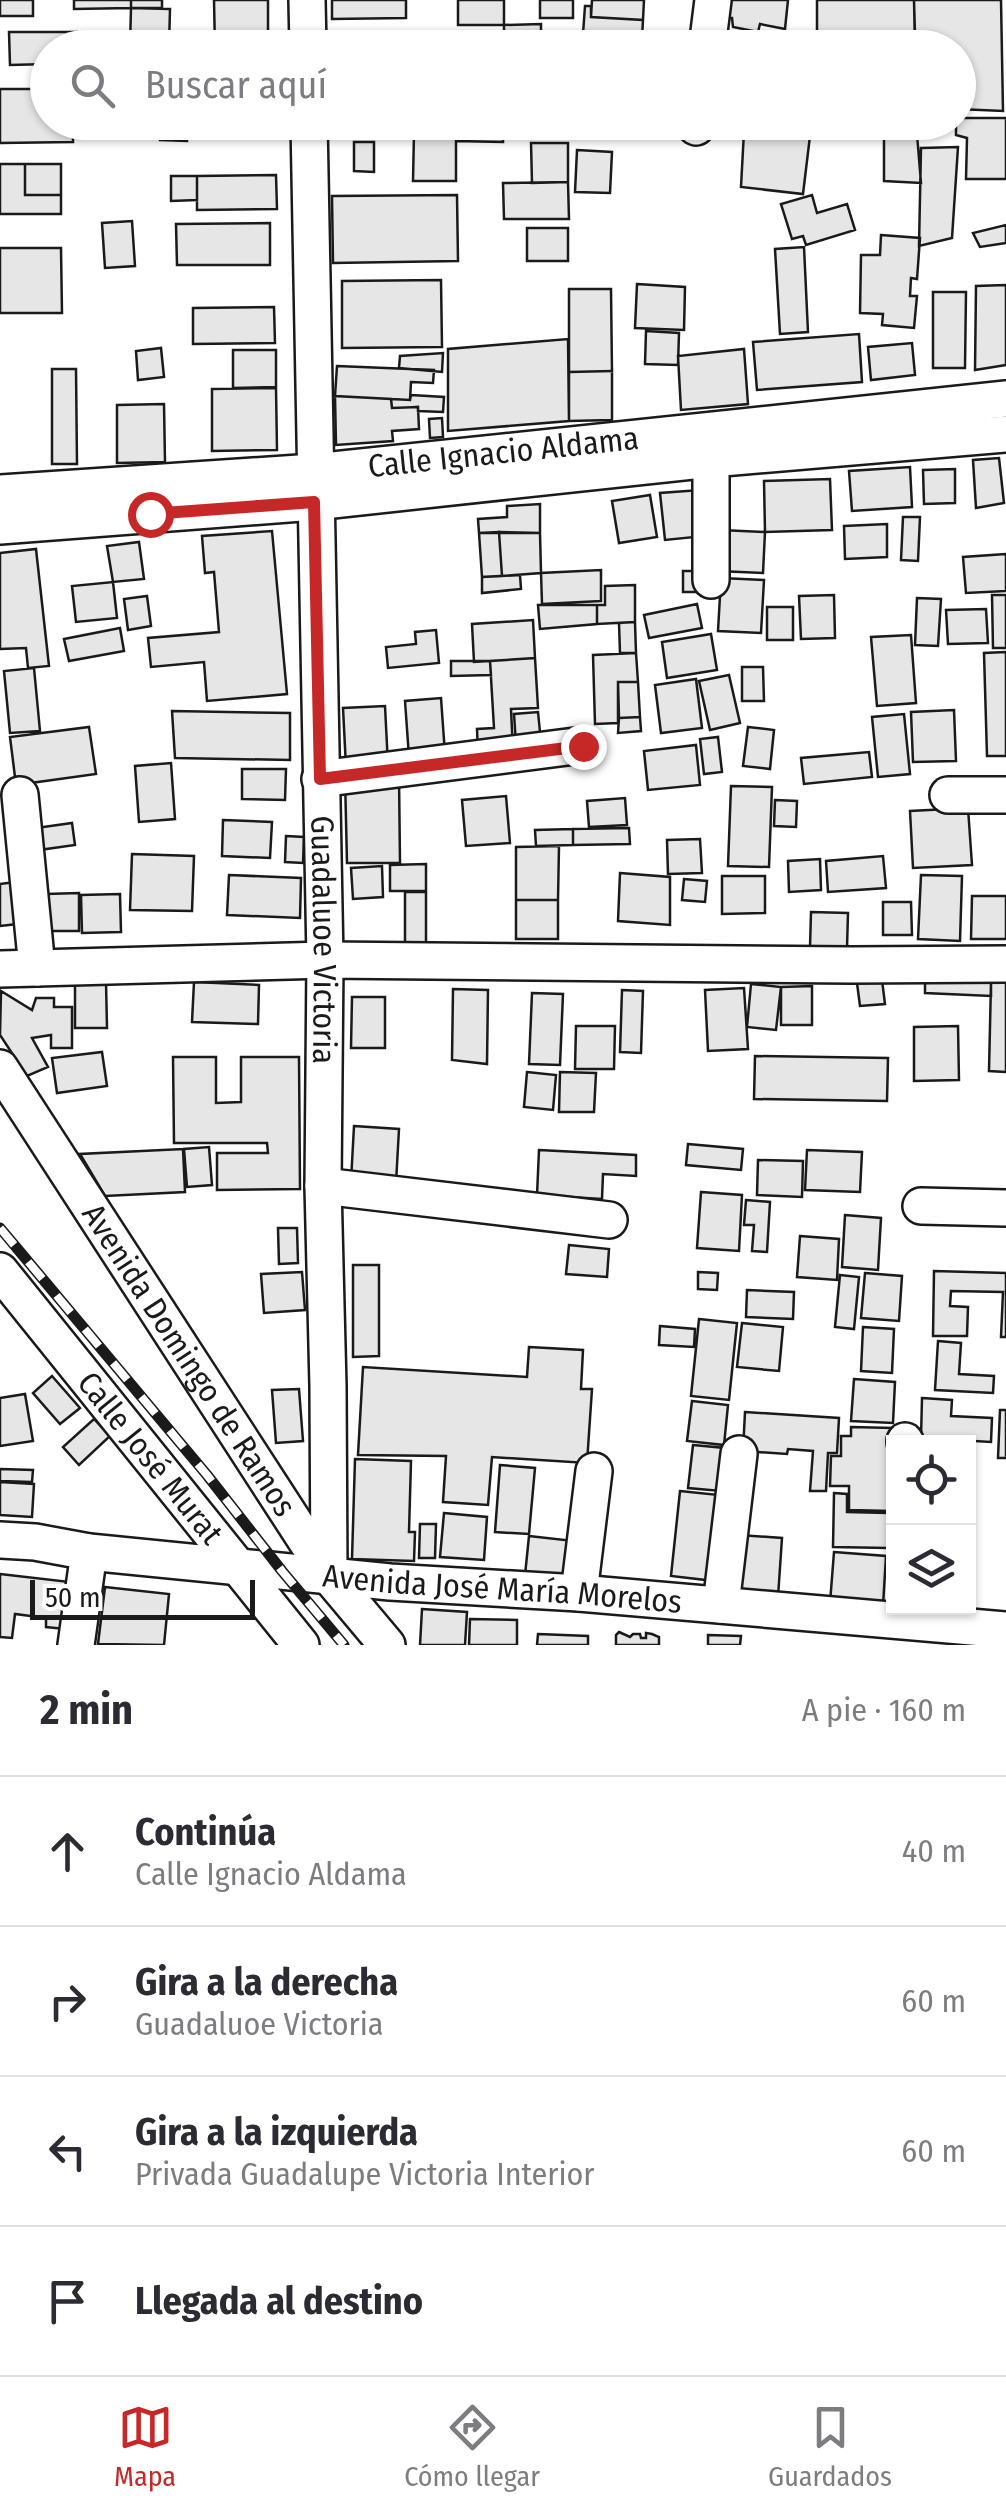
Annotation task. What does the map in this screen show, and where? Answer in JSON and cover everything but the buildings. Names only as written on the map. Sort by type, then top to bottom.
[{"type":"street","points":[[307,0],[308,30]]},
{"type":"street","points":[[709,30],[713,0]]},
{"type":"street","name":"Guadaluoe Victoria","points":[[309,140],[330,1576]]},
{"type":"street","name":"Calle Ignacio Aldama","points":[[731,448],[1006,399]]},
{"type":"street","name":"Calle Ignacio Aldama","points":[[0,526],[314,487],[731,448],[1006,434]]},
{"type":"street","points":[[711,580],[731,448]]},
{"type":"street","name":"Calle Ignacio Aldama","points":[[0,493],[314,487]]},
{"type":"street","points":[[320,779],[583,746]]},
{"type":"street","points":[[20,795],[37,968]]},
{"type":"street","points":[[948,795],[1006,796]]},
{"type":"street","points":[[0,969],[324,960],[1006,964]]},
{"type":"street","name":"Avenida Domingo de Ramos","points":[[0,1068],[330,1576],[386,1645]]},
{"type":"street","points":[[323,1186],[608,1220]]},
{"type":"street","points":[[922,1206],[1006,1208]]},
{"type":"street","name":"Calle José Murat","points":[[0,1270],[301,1645]]},
{"type":"street","points":[[720,1605],[739,1454]]},
{"type":"street","points":[[580,1594],[594,1471]]},
{"type":"street","name":"Avenida José María Morelos","points":[[0,1540],[330,1576],[720,1605],[886,1604]]},
{"type":"street","points":[[76,1645],[90,1552]]},
{"type":"street","name":"Avenida José María Morelos","points":[[940,1615],[1006,1630]]},
{"type":"railway","points":[[0,1228],[344,1645]]},
{"type":"route","points":[[150,514],[314,502],[320,779],[583,746]]}]
